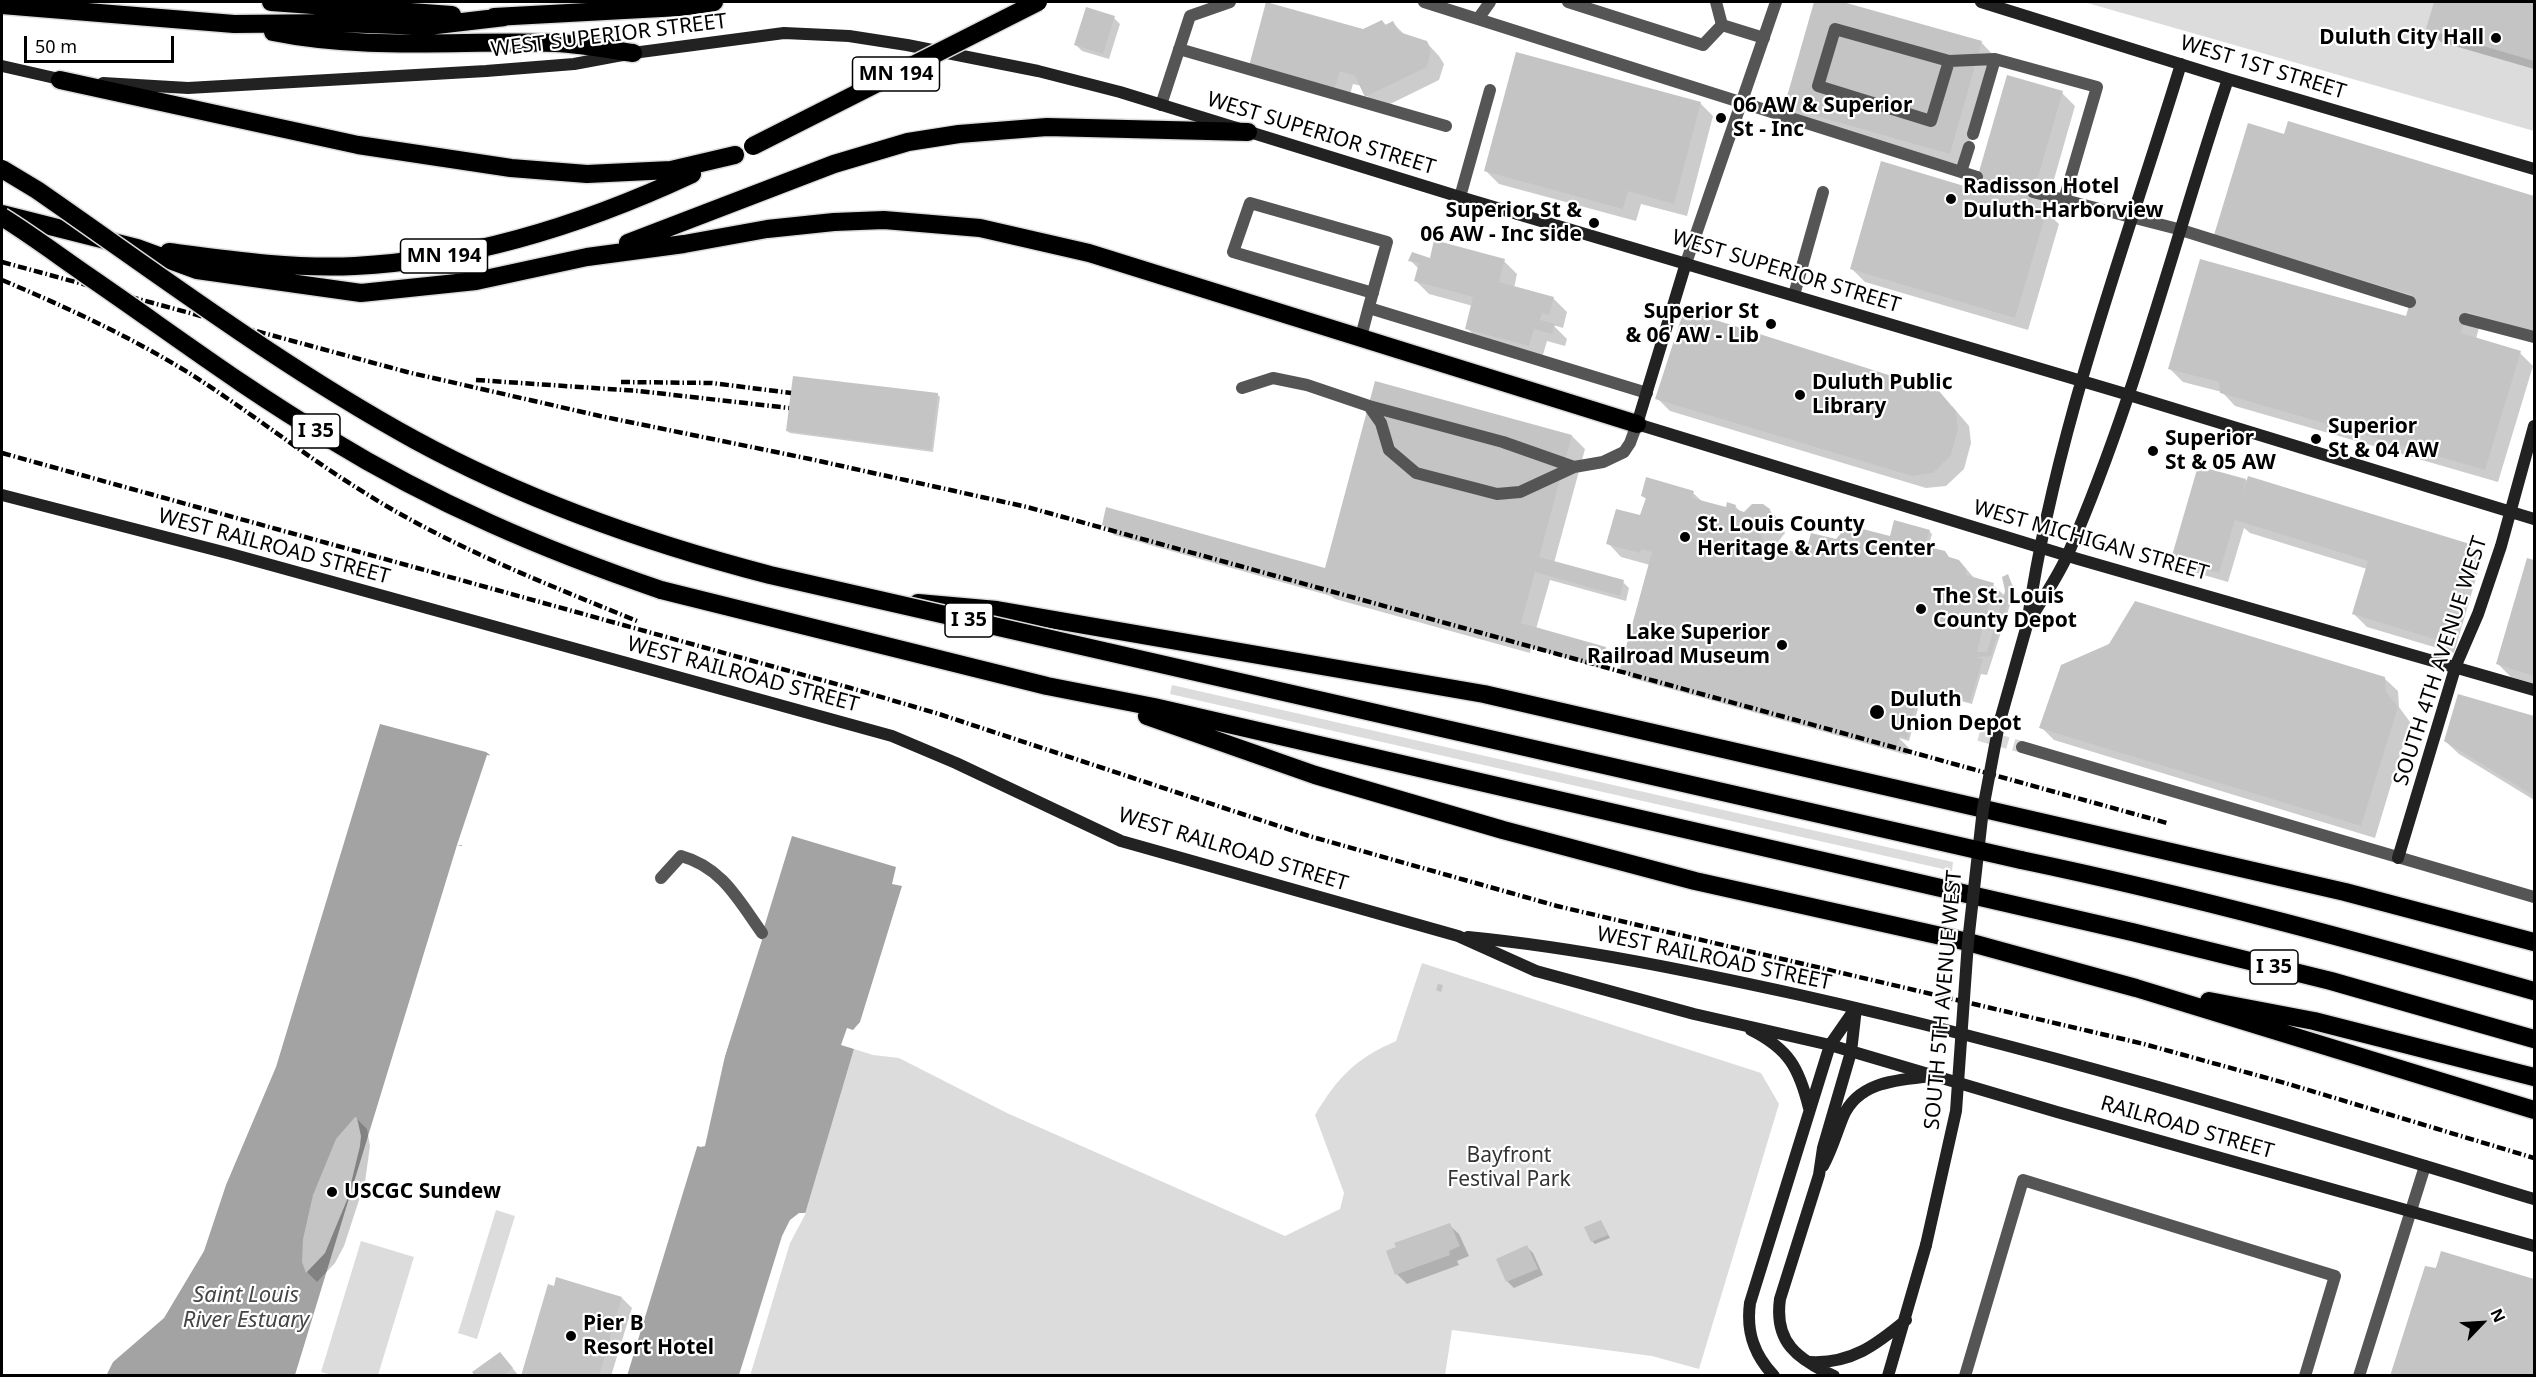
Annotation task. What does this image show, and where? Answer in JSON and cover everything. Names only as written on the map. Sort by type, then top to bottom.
[{"type":"highway","points":[[271,2],[507,17]]},
{"type":"highway","points":[[2,5],[234,24],[337,23],[428,26],[507,17],[680,7],[714,2]]},
{"type":"highway","name":"MN 194","points":[[2,216],[137,248],[257,263],[354,266],[449,255],[542,232],[625,205],[753,146],[1038,2]]},
{"type":"highway","points":[[234,24],[313,40],[421,44],[557,43],[633,52]]},
{"type":"highway","points":[[60,80],[358,145],[511,168],[587,174],[671,171],[735,154]]},
{"type":"highway","points":[[587,257],[673,228],[834,164],[908,142],[959,134],[1047,127],[1210,129],[1248,132]]},
{"type":"highway","name":"I 35","points":[[2,169],[37,190],[292,367],[374,416],[461,463],[559,508],[670,548],[770,575],[2021,860],[2154,888],[2300,925],[2535,991]]},
{"type":"highway","name":"I 35","points":[[2,216],[327,438],[492,526],[591,566],[661,590],[1092,696],[1177,712],[2011,904],[2320,978],[2535,1039]]},
{"type":"highway","points":[[137,248],[196,270],[361,293],[476,281],[587,257],[684,244],[767,229],[834,222],[884,220],[968,227],[1028,237],[1089,253],[1638,423]]},
{"type":"highway","points":[[889,602],[998,610],[1484,694],[2345,892],[2535,942]]},
{"type":"highway","points":[[1092,696],[1315,776],[1503,830],[1695,881],[1968,942],[2136,988],[2535,1110]]},
{"type":"highway","points":[[2136,988],[2314,1021],[2535,1077]]},
{"type":"street","points":[[1161,105],[1190,16],[1230,2]]},
{"type":"street","points":[[1424,2],[1977,177]]},
{"type":"street","points":[[1478,19],[1490,2]]},
{"type":"street","points":[[1568,2],[1703,45],[1722,25]]},
{"type":"street","points":[[1716,2],[1722,25]]},
{"type":"street","points":[[1369,406],[1381,423],[1389,450],[1416,473],[1497,494],[1520,492],[1574,466],[1603,462],[1624,452],[1638,423],[1686,263],[1776,2]]},
{"type":"street","name":"WEST 1ST STREET","points":[[1981,2],[2228,79],[2535,169]]},
{"type":"street","points":[[1722,25],[1764,38]]},
{"type":"street","points":[[1948,61],[1931,121],[1818,86],[1835,29],[1948,61],[1995,59],[2097,87],[2064,200]]},
{"type":"street","name":"WEST SUPERIOR STREET","points":[[60,80],[188,87],[486,71],[574,64],[633,52],[784,33],[849,36],[907,45],[1038,71],[1161,105],[1460,197],[2129,395],[2535,519]]},
{"type":"street","points":[[1179,50],[1446,126]]},
{"type":"street","points":[[1973,134],[1995,59]]},
{"type":"street","name":"SOUTH 5TH AVENUE WEST","points":[[1888,1376],[1926,1245],[1956,1111],[1968,942],[1983,809],[1999,724],[2027,625],[2038,547],[2080,381],[2134,218],[2181,64]]},
{"type":"street","points":[[2,66],[60,80]]},
{"type":"street","name":"SOUTH 5TH AVENUE WEST","points":[[2027,625],[2067,556],[2129,395],[2178,229],[2228,79]]},
{"type":"street","points":[[1460,197],[1490,90]]},
{"type":"street","points":[[1961,172],[1969,147]]},
{"type":"street","points":[[1794,295],[1823,192]]},
{"type":"street","points":[[2033,192],[2178,229],[2410,302]]},
{"type":"street","points":[[1361,337],[1374,293],[1387,242],[1250,203],[1233,252],[1374,293]]},
{"type":"street","points":[[1369,308],[1647,393]]},
{"type":"street","points":[[2465,319],[2535,337]]},
{"type":"street","points":[[1242,388],[1273,378],[1307,385],[1369,406],[1503,442],[1574,466]]},
{"type":"street","name":"WEST MICHIGAN STREET","points":[[1638,423],[2067,556],[2456,665],[2535,690]]},
{"type":"street","name":"SOUTH 4TH AVENUE WEST","points":[[2398,858],[2456,665],[2478,614],[2535,426]]},
{"type":"street","name":"WEST RAILROAD STREET","points":[[2,495],[243,558],[892,736],[956,763],[1121,841],[1458,936],[1536,971],[1830,1045]]},
{"type":"street","points":[[2022,747],[2535,897]]},
{"type":"street","points":[[661,878],[681,856],[702,861],[725,882],[762,933]]},
{"type":"street","name":"WEST RAILROAD STREET","points":[[1458,936],[1539,944],[1584,952],[1697,973],[1856,1008]]},
{"type":"street","points":[[1774,1376],[1758,1356],[1751,1339],[1747,1322],[1749,1303],[1830,1045],[1856,1008]]},
{"type":"street","points":[[1819,1175],[1822,1148],[1851,1052],[1856,1008]]},
{"type":"street","name":"RAILROAD STREET","points":[[1856,1008],[2174,1089],[2535,1199]]},
{"type":"street","points":[[1737,1023],[1776,1044],[1795,1063],[1809,1110]]},
{"type":"street","name":"RAILROAD STREET","points":[[1830,1045],[2057,1112],[2535,1246]]},
{"type":"street","points":[[1834,1376],[1806,1361],[1785,1340],[1778,1315],[1780,1299],[1819,1175],[1831,1151],[1843,1117],[1860,1095],[1889,1081],[1937,1075]]},
{"type":"street","points":[[2359,1376],[2426,1166]]},
{"type":"street","points":[[1965,1376],[2023,1180],[2335,1276],[2305,1376]]},
{"type":"street","points":[[1806,1361],[1822,1362],[1851,1358],[1880,1342],[1906,1320]]},
{"type":"green space","points":[[2084,2],[2534,2],[2534,131]]},
{"type":"green space","points":[[1172,685],[1953,862],[1952,871],[1170,694]]},
{"type":"green space","name":"Bayfront Festival Park","points":[[1422,963],[1761,1073],[1779,1104],[1699,1369],[1652,1356],[1452,1330],[1445,1375],[747,1376],[787,1241],[805,1213],[854,1049],[873,1055],[899,1058],[1007,1113],[1285,1236],[1340,1209],[1344,1193],[1315,1115],[1349,1070],[1369,1055],[1396,1041]]},
{"type":"green space","points":[[496,1210],[515,1216],[477,1339],[458,1333]]},
{"type":"green space","points":[[361,1241],[414,1257],[378,1375],[332,1375],[321,1372]]},
{"type":"water","name":"Saint Louis River Estuary","points":[[380,724],[486,752],[490,755],[462,846],[457,845],[295,1375],[106,1376],[113,1362],[164,1318],[204,1251],[226,1185],[276,1067]]},
{"type":"water","points":[[792,836],[896,867],[892,884],[902,886],[860,1022],[853,1030],[847,1028],[841,1045],[854,1049],[805,1214],[787,1241],[739,1376],[627,1376]]},
{"type":"pier","points":[[487,755],[493,756],[465,845],[457,845]]},
{"type":"pier","points":[[758,936],[762,940],[725,1056],[705,1146],[697,1146],[697,1135]]},
{"type":"pier","points":[[799,1213],[806,1213],[790,1243],[750,1376],[739,1375],[782,1236],[790,1220]]},
{"type":"building","points":[[1266,2],[1363,29],[1382,20],[1385,25],[1393,21],[1399,32],[1427,41],[1431,50],[1427,67],[1365,97],[1355,76],[1340,71],[1334,90],[1249,66]]},
{"type":"building","points":[[1814,2],[1843,2],[1982,41],[1950,154],[1784,107]]},
{"type":"building","name":"Duluth City Hall","points":[[2434,2],[2534,2],[2534,61],[2426,29]]},
{"type":"building","points":[[1086,7],[1115,16],[1103,54],[1074,45]]},
{"type":"building","points":[[1516,52],[1701,102],[1674,204],[1628,191],[1623,209],[1484,171]]},
{"type":"building","name":"Radisson Hotel Duluth-Harborview","points":[[2007,75],[2063,91],[2030,205],[2047,210],[2015,318],[1850,269],[1881,161],[1974,189]]},
{"type":"building","points":[[2288,121],[2534,196],[2534,332],[2467,312],[2461,333],[2521,351],[2485,470],[2220,393],[2219,382],[2168,369],[2200,259],[2406,316],[2412,295],[2214,235],[2248,123],[2284,134]]},
{"type":"building","points":[[1434,240],[1505,259],[1499,282],[1554,297],[1549,315],[1542,313],[1540,320],[1555,324],[1552,334],[1534,329],[1529,346],[1465,329],[1473,297],[1414,281],[1419,263],[1408,261],[1412,252],[1430,258]]},
{"type":"building","name":"Duluth Public Library","points":[[1684,310],[1939,391],[1956,411],[1958,429],[1951,455],[1933,473],[1912,476],[1655,399]]},
{"type":"building","points":[[793,376],[938,393],[931,450],[786,431]]},
{"type":"building","points":[[1375,381],[1572,435],[1539,557],[1624,580],[1620,596],[1535,572],[1521,623],[1606,647],[1601,665],[1102,525],[1106,507],[1325,568]]},
{"type":"building","points":[[2198,466],[2246,479],[2241,498],[2248,476],[2470,544],[2441,641],[2352,614],[2368,561],[2235,520],[2219,573],[2171,559]]},
{"type":"building","points":[[1646,477],[1694,491],[1692,498],[1726,507],[1727,502],[1736,505],[1735,509],[1744,512],[1752,504],[1763,504],[1770,509],[1772,518],[1769,527],[1761,532],[1763,543],[1805,555],[1811,533],[1836,539],[1843,531],[1855,527],[1890,536],[1894,520],[1930,530],[1925,546],[1945,551],[1949,557],[1959,560],[1966,569],[1966,575],[1994,583],[1977,652],[1987,652],[2005,591],[2002,577],[2008,574],[2011,592],[1991,656],[1976,657],[1983,659],[1970,702],[1920,689],[1907,739],[1900,736],[1897,746],[1620,669],[1652,552],[1641,549],[1640,553],[1606,544],[1616,509],[1640,515],[1646,498],[1641,496]]},
{"type":"building","points":[[2527,558],[2534,560],[2534,676],[2496,664]]},
{"type":"building","points":[[2135,601],[2385,677],[2386,692],[2398,707],[2361,826],[2039,728],[2061,665],[2109,644]]},
{"type":"building","points":[[2458,694],[2534,716],[2534,796],[2444,741]]},
{"type":"building","points":[[1438,984],[1443,985],[1441,992],[1436,990]]},
{"type":"building","name":"USCGC Sundew","points":[[355,1117],[361,1136],[347,1200],[325,1253],[306,1273],[302,1262],[303,1239],[313,1195],[336,1139]]},
{"type":"building","points":[[1601,1220],[1608,1235],[1591,1242],[1584,1227]]},
{"type":"building","points":[[1450,1223],[1460,1246],[1449,1251],[1450,1255],[1395,1275],[1386,1251],[1396,1247],[1394,1243]]},
{"type":"building","points":[[1527,1245],[1538,1269],[1506,1282],[1496,1259]]},
{"type":"building","points":[[2441,1251],[2534,1279],[2534,1376],[2390,1376],[2425,1266],[2436,1268]]},
{"type":"building","name":"Pier B Resort Hotel","points":[[556,1277],[622,1297],[599,1376],[521,1376],[548,1284],[554,1286]]},
{"type":"building","points":[[500,1352],[513,1368],[507,1373],[509,1376],[475,1376],[472,1372]]},
{"type":"tunnel","points":[[1979,735],[2022,747]]},
{"type":"railway","points":[[2,262],[407,372],[600,416],[1027,507],[2167,823]]},
{"type":"railway","points":[[2,280],[97,323],[166,359],[343,479],[431,530],[498,563],[637,621]]},
{"type":"railway","points":[[476,380],[639,391],[789,408]]},
{"type":"railway","points":[[621,382],[712,383],[791,393]]},
{"type":"railway","points":[[2,453],[847,687],[939,714],[1309,836],[1557,906],[2144,1044],[2285,1083],[2534,1158]]},
{"type":"place","name":"Duluth City Hall","points":[[2496,38]]},
{"type":"place","name":"06 AW & Superior St - Inc","points":[[1721,118]]},
{"type":"place","name":"Radisson Hotel Duluth-Harborview","points":[[1951,199]]},
{"type":"place","name":"Superior St & 06 AW - Inc side","points":[[1594,223]]},
{"type":"place","name":"Superior St & 06 AW - Lib","points":[[1771,324]]},
{"type":"place","name":"Duluth Public Library","points":[[1800,395]]},
{"type":"place","name":"Superior St & 04 AW","points":[[2316,439]]},
{"type":"place","name":"Superior St & 05 AW","points":[[2153,451]]},
{"type":"place","name":"St. Louis County Heritage & Arts Center","points":[[1685,537]]},
{"type":"place","name":"The St. Louis County Depot","points":[[1921,609]]},
{"type":"place","name":"Lake Superior Railroad Museum","points":[[1782,645]]},
{"type":"place","name":"Duluth Union Depot","points":[[1877,712]]},
{"type":"place","name":"USCGC Sundew","points":[[332,1192]]},
{"type":"place","name":"Pier B Resort Hotel","points":[[571,1336]]}]
